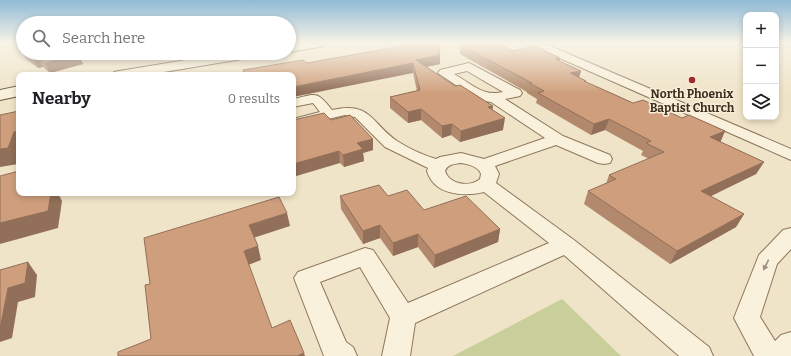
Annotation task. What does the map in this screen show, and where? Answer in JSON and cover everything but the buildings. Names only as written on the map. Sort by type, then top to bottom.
[{"type":"main road","points":[[134,72],[198,60]]},
{"type":"main road","points":[[0,95],[16,92]]},
{"type":"street","points":[[572,60],[791,155]]},
{"type":"street","points":[[296,103],[316,98],[330,115]]},
{"type":"street","points":[[494,98],[557,139],[604,159]]},
{"type":"street","points":[[296,122],[345,111],[360,114],[391,144],[422,160],[438,166]]},
{"type":"street","points":[[557,139],[484,175],[470,190],[451,187],[438,179],[436,173],[438,166],[446,160],[461,158],[473,160],[484,175],[699,356]]},
{"type":"street","points":[[769,356],[747,318],[767,262],[791,235]]},
{"type":"street","points":[[403,317],[566,245]]},
{"type":"street","points":[[343,356],[336,351],[306,278],[365,256],[403,317],[396,356]]},
{"type":"street","points":[[778,356],[791,344]]},
{"type":"green space","points":[[562,299],[621,356],[453,356]]},
{"type":"place","name":"North Phoenix Baptist Church","points":[[692,80]]}]
